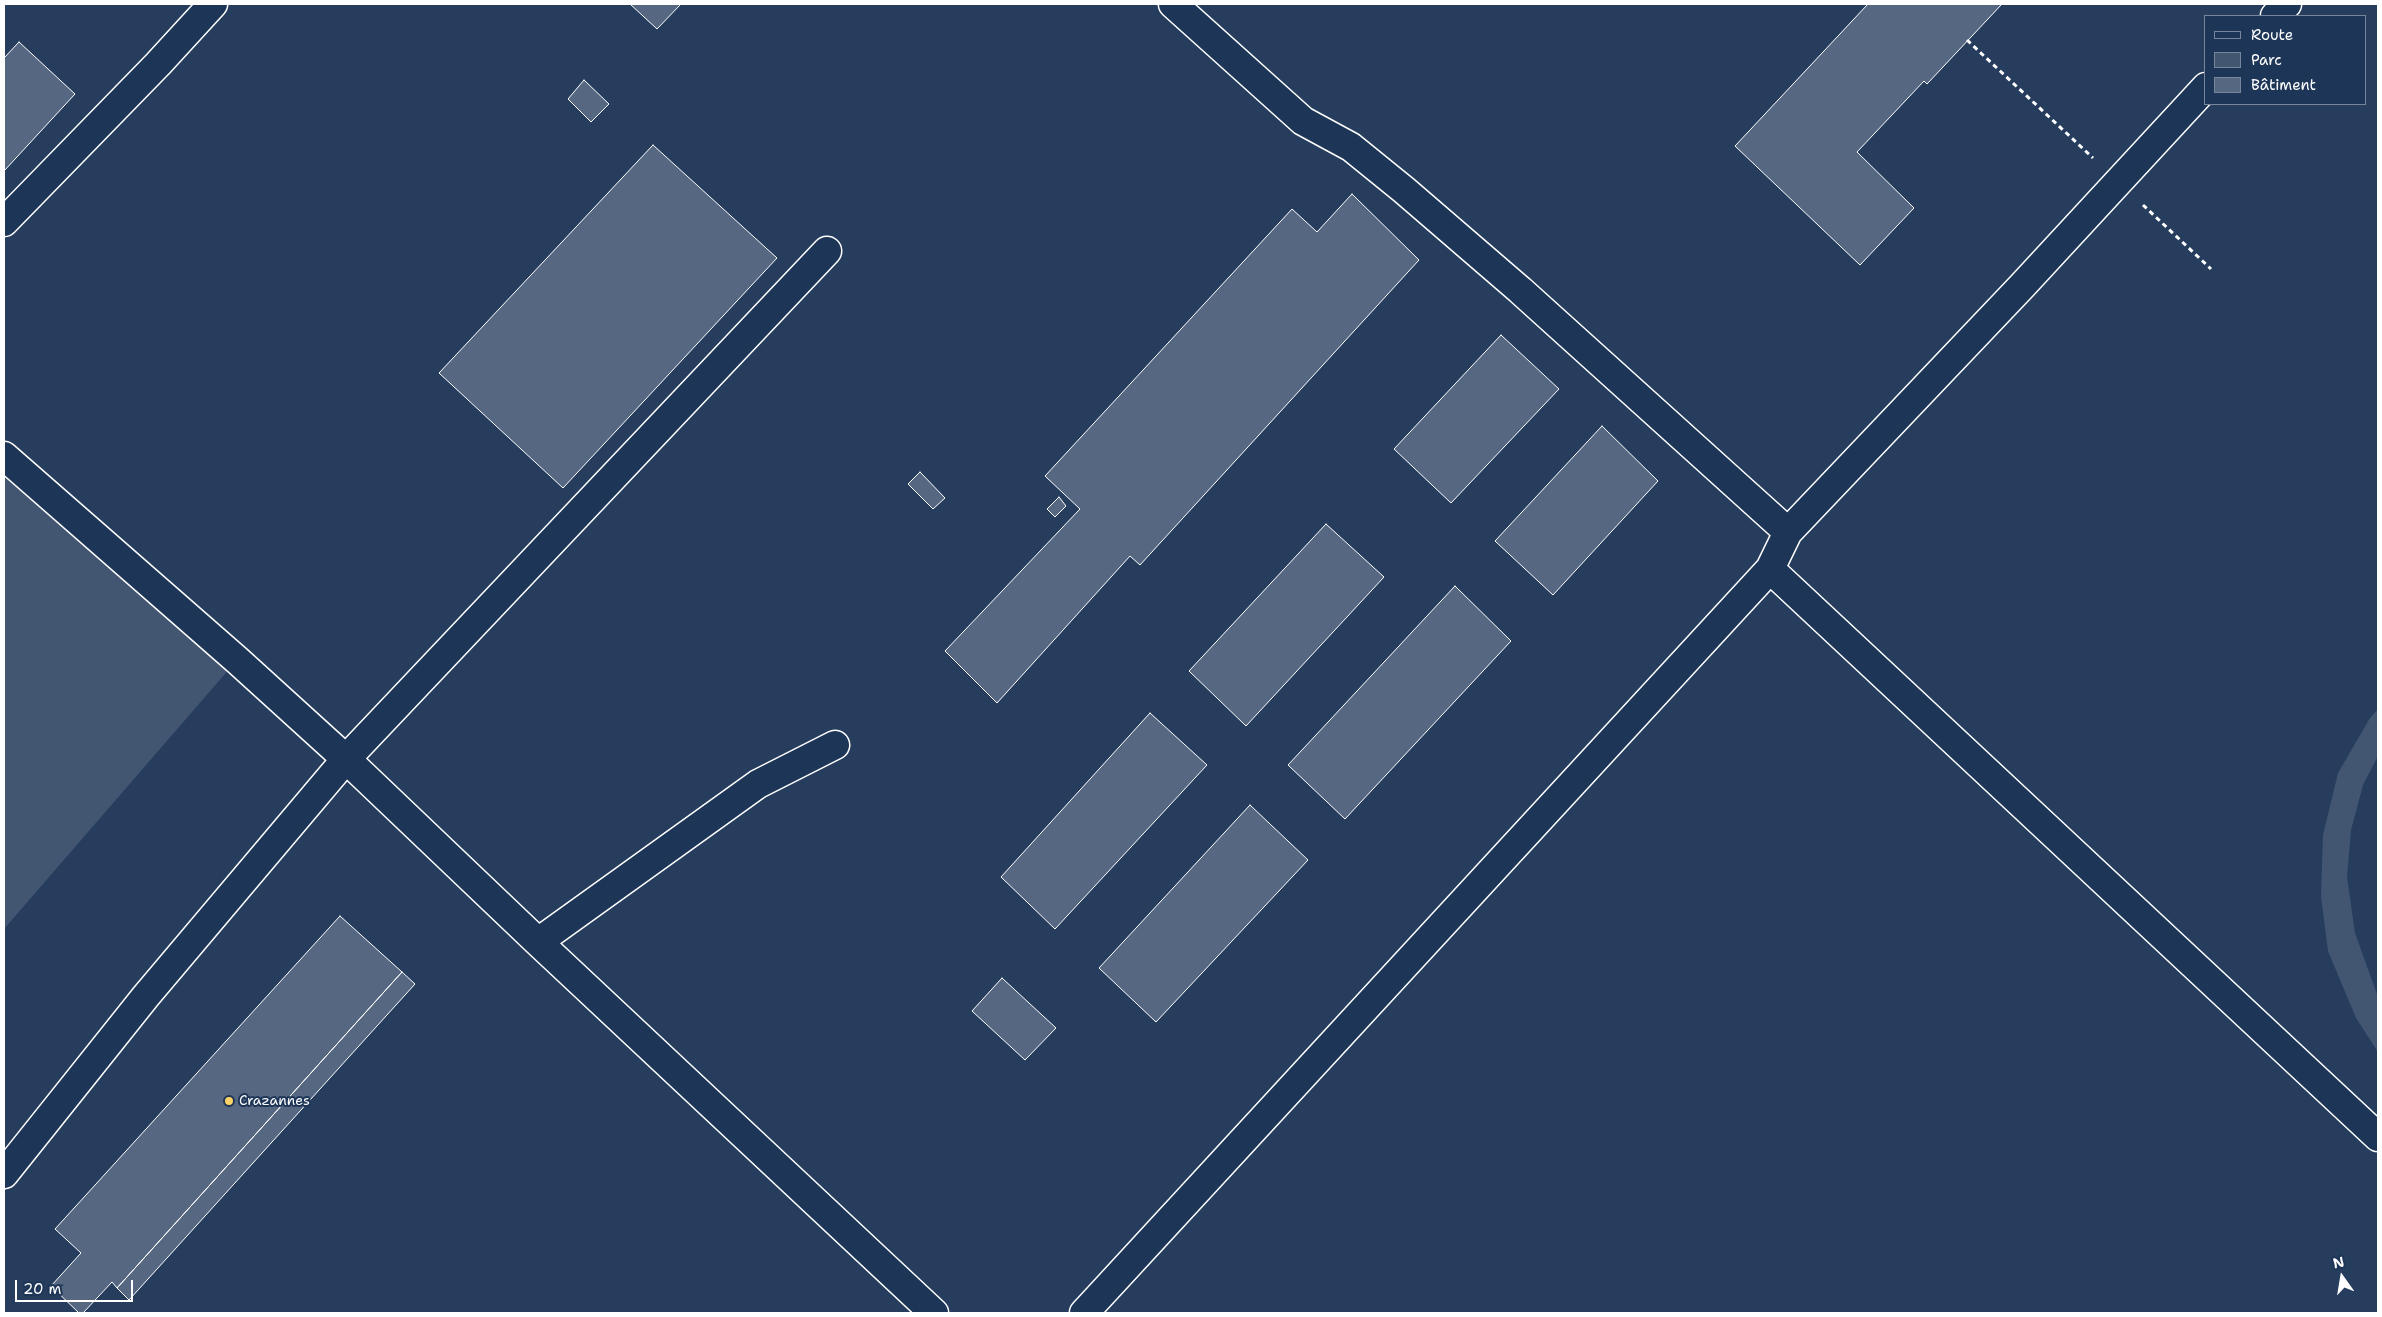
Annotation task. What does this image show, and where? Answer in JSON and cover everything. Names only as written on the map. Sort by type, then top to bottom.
[{"type":"street","points":[[4,222],[158,64],[213,4]]},
{"type":"street","points":[[1173,4],[1304,121],[1351,147],[1404,190],[1520,290],[1788,532]]},
{"type":"street","points":[[2276,15],[2287,4]]},
{"type":"street","points":[[1084,1313],[1770,569],[1788,532],[2029,279],[2204,89]]},
{"type":"street","points":[[4,1174],[146,996],[346,759],[827,251]]},
{"type":"street","points":[[4,456],[237,660],[346,759],[538,942],[934,1313]]},
{"type":"street","points":[[1770,569],[2378,1137]]},
{"type":"street","points":[[538,942],[758,784],[835,745]]},
{"type":"path","points":[[1967,40],[2211,269]]},
{"type":"green space","points":[[4,456],[237,660],[4,929]]},
{"type":"green space","points":[[2378,709],[2378,756],[2363,785],[2351,830],[2347,877],[2355,933],[2378,997],[2378,1052],[2356,1018],[2328,951],[2321,896],[2323,835],[2338,773],[2370,718]]},
{"type":"building","points":[[630,4],[681,4],[657,29]]},
{"type":"building","points":[[1868,4],[2002,4],[1927,84],[1924,81],[1857,152],[1914,208],[1860,265],[1735,146]]},
{"type":"building","points":[[19,42],[75,94],[4,171],[4,58]]},
{"type":"building","points":[[584,80],[609,104],[591,122],[568,99]]},
{"type":"building","points":[[653,145],[777,258],[563,488],[439,373]]},
{"type":"building","points":[[1352,194],[1419,260],[1140,565],[1130,556],[997,703],[945,651],[1080,509],[1045,476],[1292,209],[1317,232]]},
{"type":"building","points":[[1501,335],[1559,389],[1451,503],[1394,449]]},
{"type":"building","points":[[1602,426],[1658,481],[1553,595],[1495,541]]},
{"type":"building","points":[[920,472],[945,498],[933,509],[908,484]]},
{"type":"building","points":[[1059,497],[1066,506],[1055,517],[1047,509]]},
{"type":"building","points":[[1326,524],[1384,577],[1246,726],[1189,671]]},
{"type":"building","points":[[1455,586],[1511,641],[1345,819],[1288,765]]},
{"type":"building","points":[[1150,713],[1207,765],[1055,929],[1001,877]]},
{"type":"building","points":[[1250,805],[1308,860],[1156,1022],[1099,968]]},
{"type":"building","name":"Crazannes","points":[[340,916],[402,972],[117,1288],[112,1282],[83,1313],[79,1313],[51,1286],[81,1253],[55,1229]]},
{"type":"building","points":[[402,972],[415,984],[129,1300],[117,1288]]},
{"type":"building","points":[[1002,978],[1056,1028],[1025,1060],[972,1011]]},
{"type":"place","name":"Crazannes","points":[[229,1101]]}]
